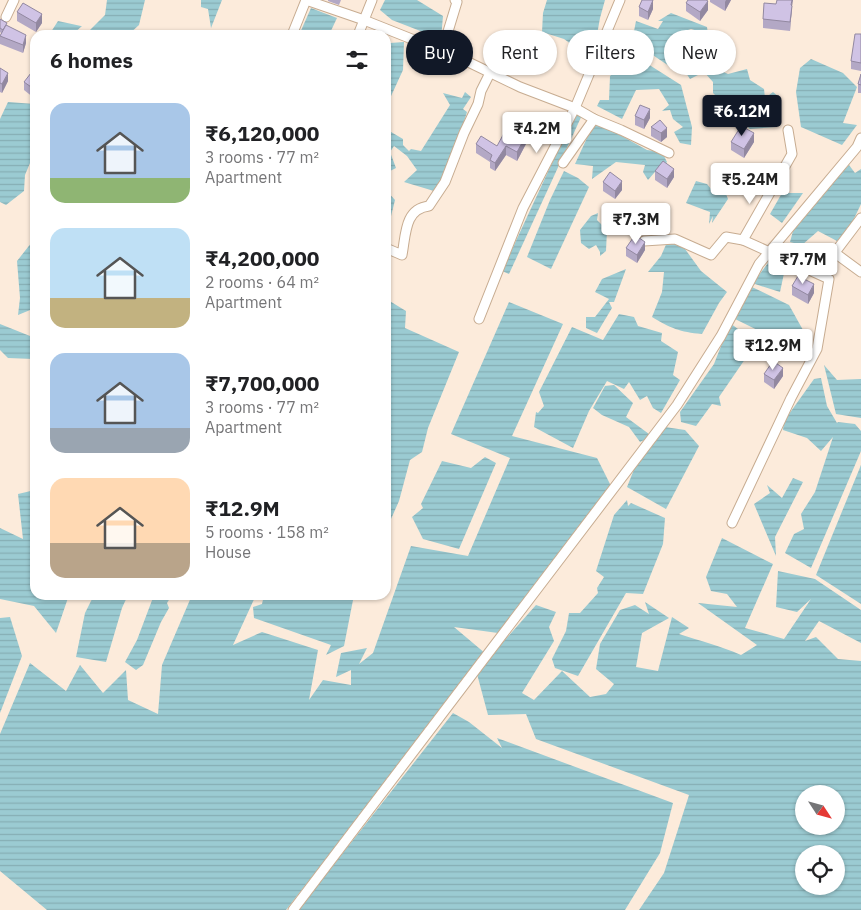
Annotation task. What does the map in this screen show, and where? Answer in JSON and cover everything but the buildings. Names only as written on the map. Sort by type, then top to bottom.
[{"type":"street","points":[[6,17],[14,0]]},
{"type":"street","points":[[294,30],[306,0],[389,30]]},
{"type":"street","points":[[360,30],[372,0]]},
{"type":"street","points":[[448,30],[457,2],[455,0]]},
{"type":"street","points":[[479,319],[523,208],[575,108],[620,0]]},
{"type":"street","points":[[391,31],[406,37]]},
{"type":"street","points":[[391,250],[402,255],[407,226],[413,213],[421,207],[429,206],[445,182],[489,75]]},
{"type":"street","points":[[494,75],[575,108],[594,119],[669,153]]},
{"type":"street","points":[[563,163],[594,119]]},
{"type":"street","points":[[743,240],[792,154],[788,130]]},
{"type":"street","points":[[293,910],[677,405],[721,336],[758,264],[857,147],[861,138]]},
{"type":"street","points":[[827,263],[861,218]]},
{"type":"street","points":[[644,241],[674,239],[712,255],[726,237],[743,240],[769,250],[829,279],[816,349],[732,523]]},
{"type":"street","points":[[835,252],[861,272]]},
{"type":"water","points":[[107,0],[145,0],[139,25],[134,30],[90,30],[105,15]]},
{"type":"water","points":[[201,0],[222,0],[211,28],[208,9],[201,7]]},
{"type":"water","points":[[385,0],[417,0],[443,16],[442,30],[418,30],[392,20],[380,10]]},
{"type":"water","points":[[547,0],[605,0],[598,30],[567,30],[567,41],[557,37],[557,30],[542,30],[543,13]]},
{"type":"water","points":[[311,8],[337,18],[331,30],[301,30]]},
{"type":"water","points":[[671,13],[707,27],[707,30],[664,30],[664,63],[654,56],[654,30],[634,30],[636,21],[658,29],[663,21],[658,21]]},
{"type":"water","points":[[58,21],[82,26],[78,30],[52,30]]},
{"type":"water","points":[[404,42],[403,70],[391,96],[391,43]]},
{"type":"water","points":[[811,59],[843,73],[857,87],[843,123],[857,125],[842,145],[801,127],[796,92],[800,68]]},
{"type":"water","points":[[654,68],[681,85],[692,127],[691,145],[680,143],[674,132],[683,127],[673,119],[670,110],[662,111],[669,105],[659,89],[636,90],[622,119],[597,106],[600,100],[609,100],[610,76],[654,75]]},
{"type":"water","points":[[747,69],[750,80],[764,89],[765,98],[773,92],[780,98],[776,127],[750,129],[713,93],[713,82],[707,75],[736,75],[736,72]]},
{"type":"water","points":[[687,75],[698,75],[690,79]]},
{"type":"water","points":[[465,92],[471,97],[463,109],[467,112],[445,182],[434,191],[404,182],[417,170],[407,156],[394,146],[391,150],[391,132],[403,139],[403,145],[409,151],[411,149],[421,151],[450,105],[443,93],[462,98]]},
{"type":"water","points":[[8,102],[30,104],[30,163],[25,175],[24,191],[6,205],[0,202],[0,119]]},
{"type":"water","points":[[577,109],[583,113],[509,274],[502,271]]},
{"type":"water","points":[[600,124],[647,150],[662,152],[667,162],[664,166],[660,166],[648,180],[643,172],[645,165],[616,162],[592,179],[593,166],[575,164],[592,127]]},
{"type":"water","points":[[391,155],[396,168],[391,170]]},
{"type":"water","points":[[849,165],[855,173],[861,169],[861,204],[851,225],[837,241],[818,231],[802,245],[790,242],[796,220]]},
{"type":"water","points":[[564,171],[578,178],[589,187],[551,269],[527,257]]},
{"type":"water","points":[[696,181],[707,184],[715,194],[726,194],[728,199],[712,223],[713,216],[709,224],[710,212],[686,203]]},
{"type":"water","points":[[782,193],[803,193],[782,223],[770,214]]},
{"type":"water","points":[[391,196],[395,200],[391,216]]},
{"type":"water","points":[[598,213],[597,220],[607,230],[606,251],[600,256],[596,245],[589,249],[581,243],[580,230],[591,216]]},
{"type":"water","points":[[668,240],[685,249],[701,271],[727,292],[702,334],[676,329],[652,317],[662,292],[664,272],[648,272],[661,256]]},
{"type":"water","points":[[30,245],[30,310],[18,315],[20,298],[17,261]]},
{"type":"water","points":[[768,257],[786,264],[780,292],[755,284],[750,287],[768,263]]},
{"type":"water","points":[[626,269],[614,302],[609,302],[612,308],[597,333],[586,328],[586,317],[595,317],[609,299],[595,292],[602,279]]},
{"type":"water","points":[[752,287],[789,305],[803,330],[791,341],[778,340],[735,319]]},
{"type":"water","points":[[391,302],[406,311],[405,328],[459,352],[428,428],[422,452],[410,460],[399,501],[391,519]]},
{"type":"water","points":[[509,302],[563,324],[512,436],[597,458],[611,486],[513,618],[498,633],[454,627],[486,654],[286,910],[47,910],[0,871],[0,734],[30,663],[66,691],[80,665],[103,693],[126,670],[128,700],[158,714],[162,665],[190,600],[254,600],[233,645],[262,632],[318,650],[309,700],[323,680],[351,685],[351,670],[336,677],[341,653],[367,648],[359,664],[373,653],[411,546],[468,556],[510,458],[451,434]]},
{"type":"water","points":[[619,314],[634,317],[638,326],[662,333],[661,341],[678,352],[673,375],[680,380],[661,413],[653,408],[647,396],[640,400],[629,382],[624,389],[607,381],[589,411],[573,448],[534,427],[536,412],[538,413],[544,406],[539,392],[572,327],[603,340]]},
{"type":"water","points":[[730,323],[766,350],[752,349],[719,397],[721,406],[712,404],[696,426],[681,422],[680,412],[714,364]]},
{"type":"water","points":[[0,324],[30,336],[30,359],[8,358],[0,350]]},
{"type":"water","points":[[824,365],[837,380],[861,379],[861,418],[836,414]]},
{"type":"water","points":[[821,378],[827,406],[837,423],[855,424],[861,431],[861,451],[811,568],[785,553],[794,534],[804,529],[801,514],[815,492],[833,437],[821,451],[807,438],[783,430],[784,421],[814,379]]},
{"type":"water","points":[[614,385],[633,403],[626,417],[649,434],[648,438],[640,442],[629,427],[602,415],[593,408],[605,386]]},
{"type":"water","points":[[665,427],[685,430],[699,446],[666,509],[627,487],[635,467]]},
{"type":"water","points":[[485,457],[496,463],[459,549],[423,539],[412,517],[423,508],[421,504],[442,461],[471,468]]},
{"type":"water","points":[[861,465],[861,604],[816,575]]},
{"type":"water","points":[[793,478],[803,482],[775,537],[776,556],[754,504],[770,493],[767,485],[782,498]]},
{"type":"water","points":[[30,491],[30,600],[67,600],[56,633],[34,606],[0,599],[0,528],[23,539],[18,494]]},
{"type":"water","points":[[627,500],[628,506],[631,503],[665,518],[663,544],[643,594],[626,593],[578,676],[555,668],[552,659],[566,631],[569,613],[580,613],[598,593],[597,588],[604,577],[596,571],[614,515]]},
{"type":"water","points":[[722,538],[773,564],[745,628],[784,639],[811,599],[797,612],[776,607],[778,571],[815,579],[861,610],[861,643],[819,621],[805,641],[816,637],[838,659],[861,661],[861,910],[639,910],[664,873],[689,795],[536,739],[526,714],[488,715],[477,674],[536,605],[556,612],[549,627],[554,641],[522,693],[534,700],[562,671],[590,697],[606,694],[614,684],[596,669],[600,644],[620,610],[635,605],[649,614],[645,602],[669,618],[642,633],[636,667],[658,671],[672,617],[689,628],[679,634],[741,655],[757,645],[698,603],[737,607],[727,594],[711,591],[706,577]]},
{"type":"water","points":[[92,600],[126,600],[106,662],[76,657],[85,613]]},
{"type":"water","points":[[152,600],[169,600],[167,603],[169,608],[143,665],[136,670],[125,662],[137,640]]},
{"type":"water","points":[[263,600],[353,600],[344,646],[326,655],[331,645],[254,618],[253,607],[262,604]]},
{"type":"water","points":[[10,617],[22,656],[0,713],[0,618]]},
{"type":"water","points":[[453,713],[469,722],[502,748],[497,738],[673,803],[660,853],[625,910],[298,910]]}]
